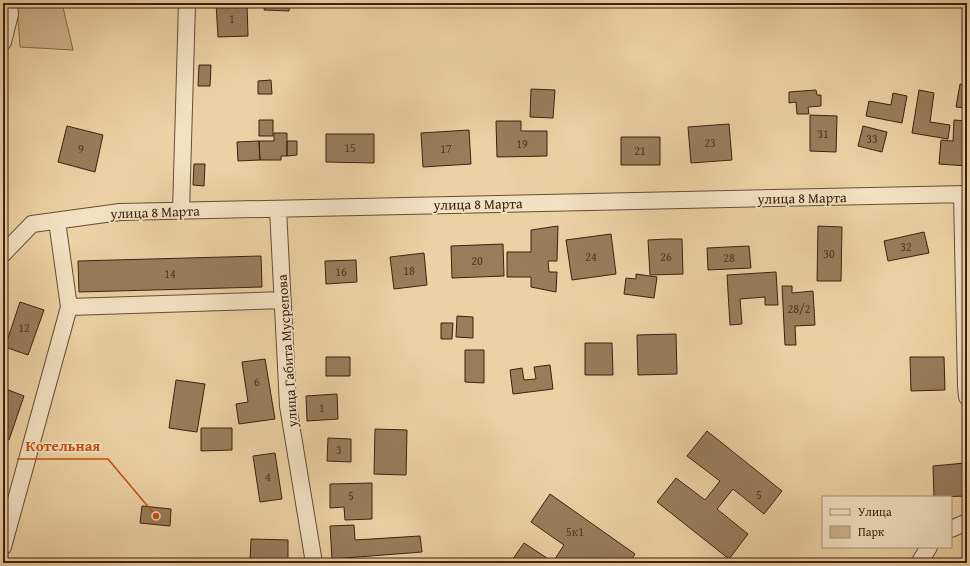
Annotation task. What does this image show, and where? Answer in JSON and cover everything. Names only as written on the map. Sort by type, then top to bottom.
[{"type":"street","points":[[3,42],[10,14],[9,3]]},
{"type":"street","points":[[181,211],[187,3]]},
{"type":"street","points":[[964,194],[967,397]]},
{"type":"street","name":"улица 8 Марта","points":[[3,254],[32,224],[120,212],[964,194]]},
{"type":"street","name":"улица Габита Мусрепова","points":[[278,209],[288,406],[314,563]]},
{"type":"street","points":[[3,547],[69,307],[57,221]]},
{"type":"street","points":[[69,307],[283,300]]},
{"type":"street","points":[[952,529],[967,522]]},
{"type":"street","points":[[919,563],[928,548]]},
{"type":"green space","points":[[17,3],[62,3],[73,50],[20,47]]},
{"type":"building","points":[[216,3],[247,3],[248,36],[218,37]]},
{"type":"building","points":[[265,3],[290,3],[289,11],[264,10]]},
{"type":"building","points":[[199,65],[211,65],[210,86],[198,86]]},
{"type":"building","points":[[271,80],[272,94],[258,94],[258,81]]},
{"type":"building","points":[[960,84],[967,85],[967,108],[956,107]]},
{"type":"building","points":[[531,89],[555,90],[553,118],[530,117]]},
{"type":"building","points":[[816,90],[817,95],[821,95],[821,106],[808,107],[809,114],[797,114],[796,102],[789,103],[789,92]]},
{"type":"building","points":[[919,90],[934,93],[930,122],[950,125],[948,139],[912,133]]},
{"type":"building","points":[[893,93],[907,96],[902,123],[866,116],[869,101],[891,105]]},
{"type":"building","points":[[810,115],[837,116],[836,152],[810,151]]},
{"type":"building","points":[[259,120],[273,120],[273,136],[259,136]]},
{"type":"building","points":[[954,120],[967,121],[967,166],[939,164],[941,140],[953,141]]},
{"type":"building","points":[[496,121],[521,121],[521,131],[547,131],[547,156],[497,157]]},
{"type":"building","points":[[729,124],[732,160],[691,163],[688,127]]},
{"type":"building","points":[[67,126],[103,135],[95,172],[58,162]]},
{"type":"building","points":[[863,126],[887,132],[882,152],[858,146]]},
{"type":"building","points":[[469,130],[471,164],[423,167],[421,133]]},
{"type":"building","points":[[274,133],[287,133],[287,156],[281,156],[281,160],[260,160],[259,141],[274,141]]},
{"type":"building","points":[[326,134],[374,134],[374,163],[326,162]]},
{"type":"building","points":[[621,137],[660,137],[660,165],[621,165]]},
{"type":"building","points":[[259,141],[260,160],[238,161],[237,142]]},
{"type":"building","points":[[287,141],[297,141],[297,155],[287,156]]},
{"type":"building","points":[[194,164],[205,164],[204,186],[193,185]]},
{"type":"building","points":[[558,226],[557,261],[548,261],[549,272],[557,272],[556,292],[531,287],[531,277],[507,277],[507,252],[531,252],[531,230]]},
{"type":"building","points":[[818,226],[842,227],[841,281],[817,281]]},
{"type":"building","points":[[924,232],[929,253],[888,261],[884,241]]},
{"type":"building","points":[[611,234],[616,274],[572,280],[566,240]]},
{"type":"building","points":[[682,239],[683,274],[650,275],[648,240]]},
{"type":"building","points":[[503,244],[504,276],[452,278],[451,246]]},
{"type":"building","points":[[749,246],[751,268],[708,270],[707,248]]},
{"type":"building","points":[[424,253],[427,285],[394,289],[390,257]]},
{"type":"building","points":[[261,256],[262,287],[79,292],[78,261]]},
{"type":"building","points":[[356,260],[357,282],[326,284],[325,261]]},
{"type":"building","points":[[776,272],[778,305],[765,305],[765,297],[740,299],[742,324],[730,325],[727,275]]},
{"type":"building","points":[[636,274],[657,277],[654,298],[624,294],[626,278],[636,279]]},
{"type":"building","points":[[782,286],[792,286],[792,293],[813,291],[815,325],[795,326],[796,345],[785,345]]},
{"type":"building","points":[[20,302],[44,310],[28,355],[5,347]]},
{"type":"building","points":[[457,316],[473,317],[473,338],[456,337]]},
{"type":"building","points":[[441,323],[453,323],[452,339],[441,339]]},
{"type":"building","points":[[676,334],[677,374],[638,375],[637,335]]},
{"type":"building","points":[[585,343],[612,343],[613,375],[585,375]]},
{"type":"building","points":[[465,350],[484,350],[484,383],[465,382]]},
{"type":"building","points":[[326,357],[350,357],[350,376],[326,376]]},
{"type":"building","points":[[910,357],[944,357],[945,390],[911,391]]},
{"type":"building","points":[[265,359],[275,419],[239,424],[236,404],[248,402],[242,362]]},
{"type":"building","points":[[550,365],[553,389],[513,394],[510,370],[522,368],[524,380],[536,379],[534,367]]},
{"type":"building","points":[[176,380],[205,384],[197,432],[169,428]]},
{"type":"building","points":[[3,388],[24,396],[9,440],[3,438]]},
{"type":"building","points":[[337,394],[338,419],[307,421],[306,396]]},
{"type":"building","points":[[201,428],[232,428],[232,450],[201,451]]},
{"type":"building","points":[[375,429],[407,430],[406,475],[374,474]]},
{"type":"building","points":[[707,431],[782,491],[764,514],[733,489],[717,509],[748,534],[729,559],[657,502],[676,478],[705,500],[720,481],[687,456]]},
{"type":"building","points":[[328,438],[351,439],[351,462],[327,461]]},
{"type":"building","points":[[275,453],[282,499],[260,502],[253,456]]},
{"type":"building","points":[[965,463],[967,472],[967,496],[934,496],[933,466]]},
{"type":"building","points":[[372,483],[372,519],[345,520],[344,507],[330,508],[330,484]]},
{"type":"building","points":[[550,494],[635,554],[629,563],[586,563],[580,559],[576,563],[510,563],[524,543],[553,562],[564,545],[531,522]]},
{"type":"building","points":[[142,506],[171,509],[170,526],[140,523]]},
{"type":"building","points":[[354,525],[355,540],[420,536],[422,552],[332,559],[330,526]]},
{"type":"building","points":[[251,539],[288,540],[288,563],[250,563]]},
{"type":"place","name":"Котельная","points":[[156,516]]}]
